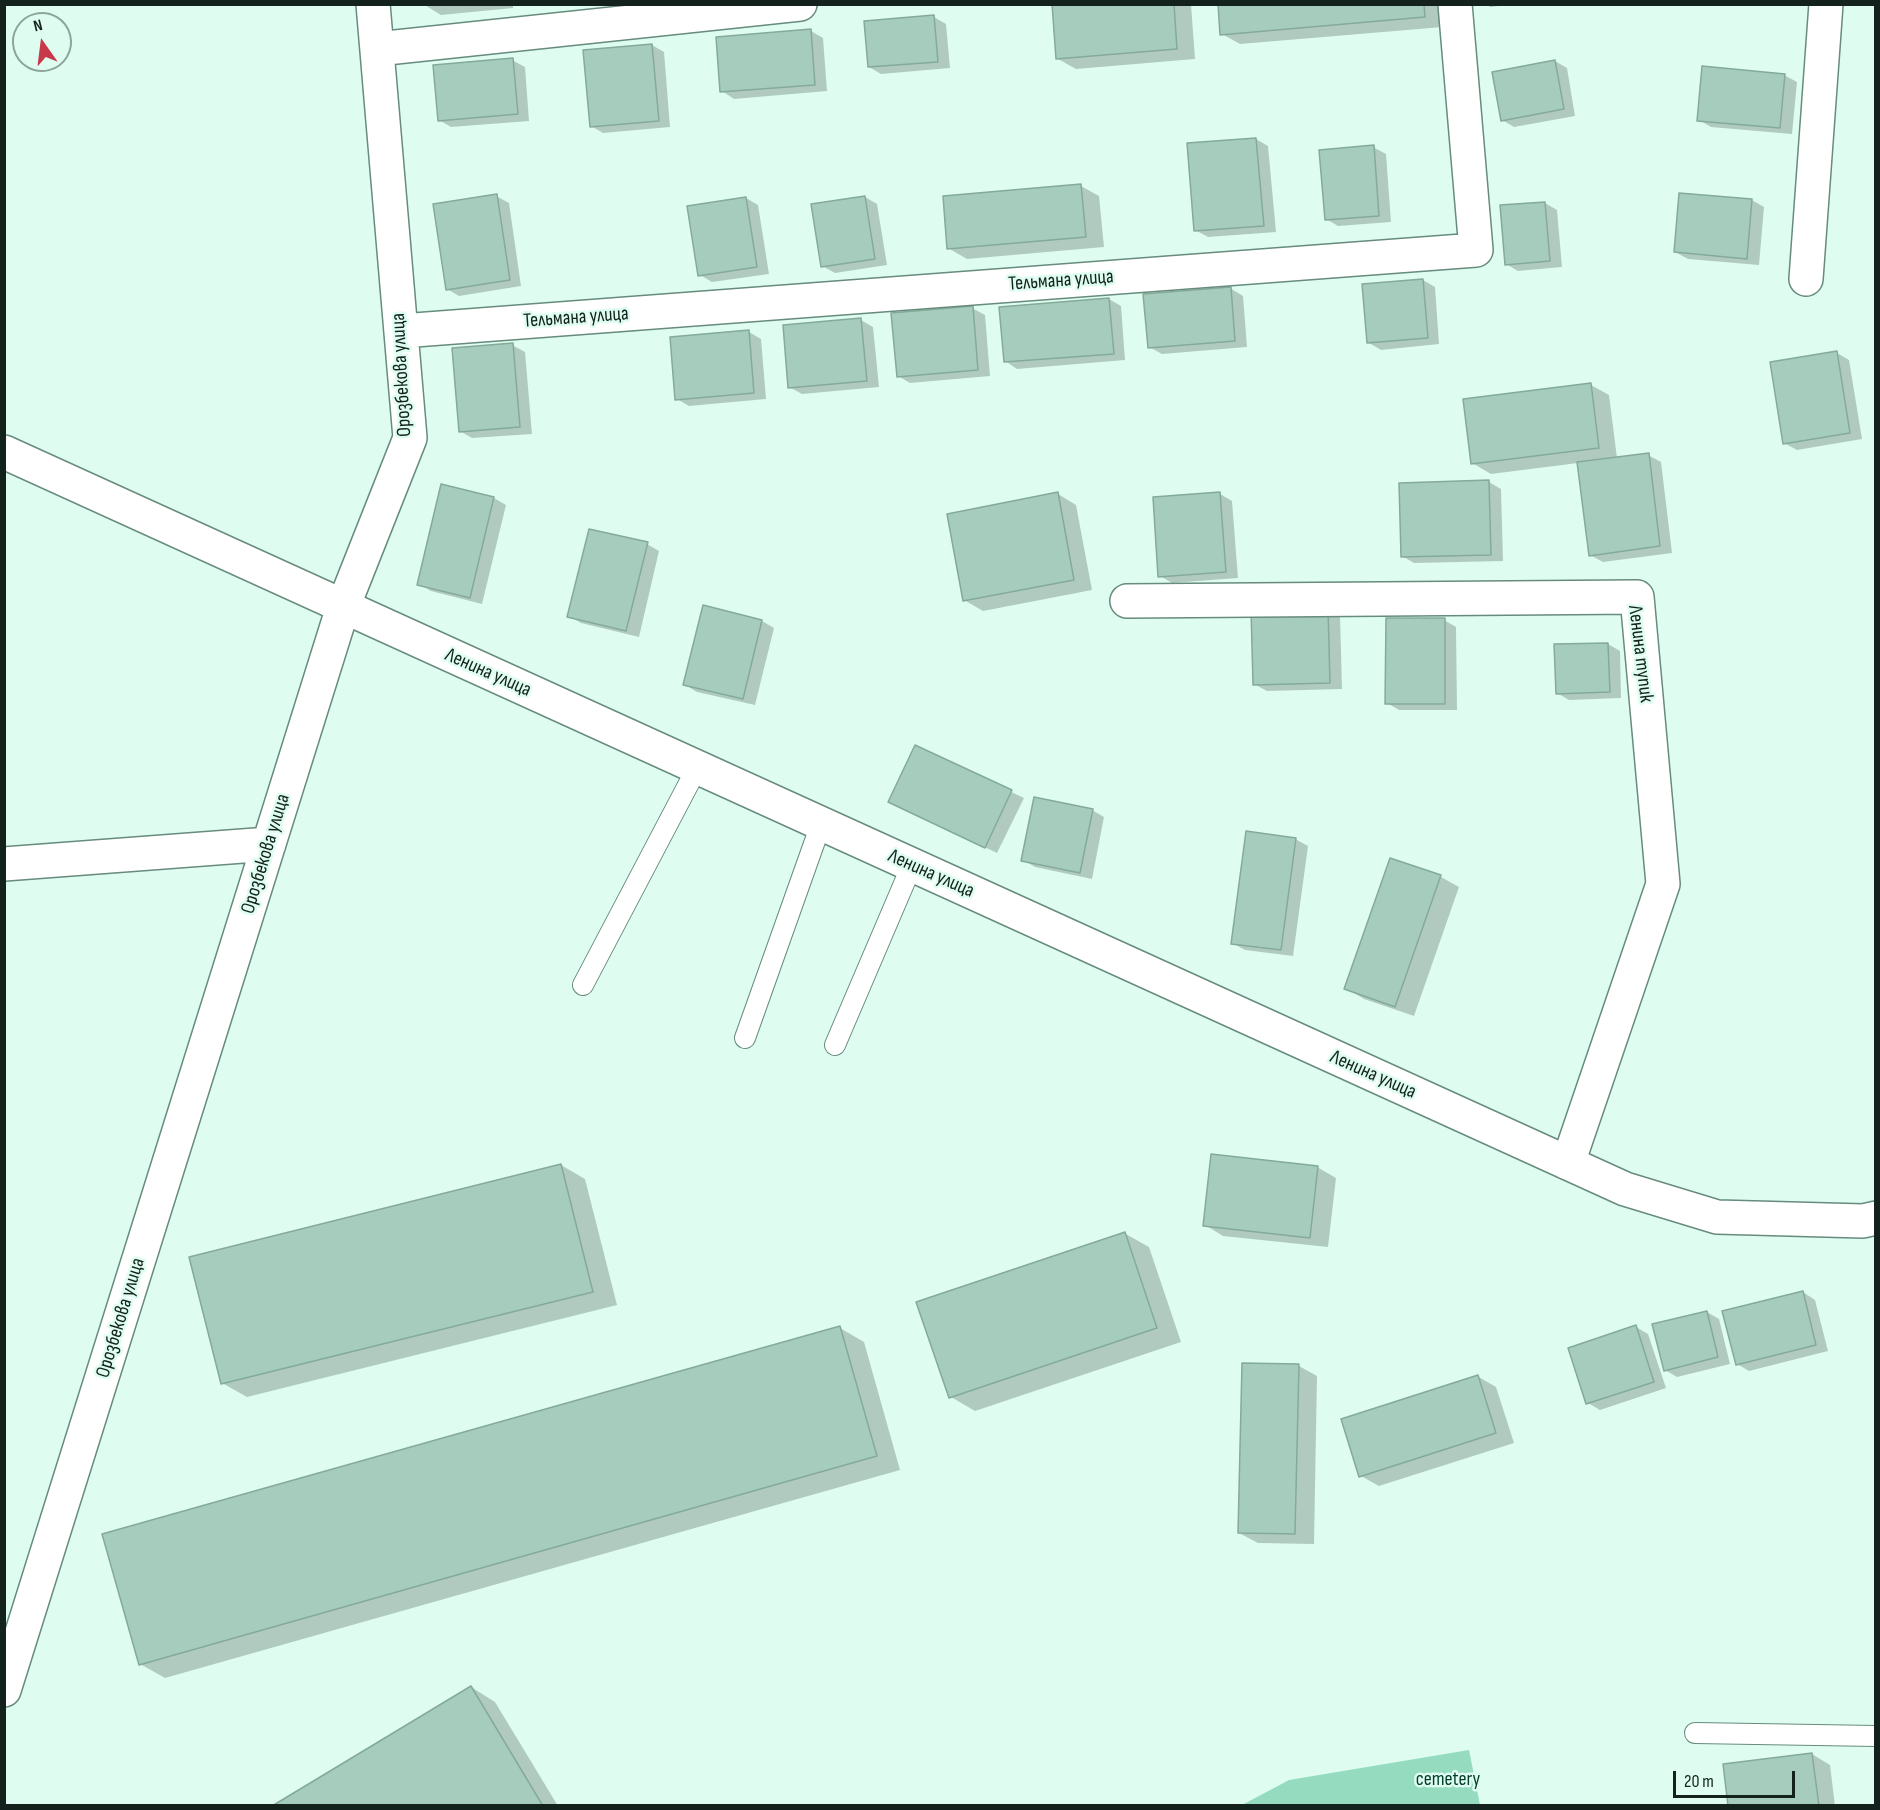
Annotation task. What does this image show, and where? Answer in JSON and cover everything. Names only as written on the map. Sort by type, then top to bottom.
[{"type":"street","name":"Орозбекова улица","points":[[4,1690],[343,607],[410,438],[373,4]]},
{"type":"street","points":[[377,49],[692,10],[800,4]]},
{"type":"street","name":"Тельмана улица","points":[[400,331],[1476,250],[1455,4]]},
{"type":"street","points":[[1806,279],[1826,4]]},
{"type":"street","name":"Ленина улица","points":[[4,452],[1624,1189],[1717,1217],[1863,1221],[1875,1218]]},
{"type":"street","name":"Ленина тупик","points":[[1127,601],[1637,597],[1663,884],[1568,1163]]},
{"type":"street","points":[[4,864],[269,844]]},
{"type":"lane","points":[[583,985],[697,768]]},
{"type":"lane","points":[[745,1038],[821,824]]},
{"type":"lane","points":[[835,1045],[912,865]]},
{"type":"lane","points":[[1695,1733],[1875,1736]]},
{"type":"green space","name":"cemetery","points":[[1469,1750],[1480,1805],[1242,1805],[1289,1780]]},
{"type":"building","points":[[1052,4],[1174,4],[1177,49],[1056,59]]},
{"type":"building","points":[[1218,4],[1424,4],[1425,17],[1220,35]]},
{"type":"building","points":[[934,15],[938,62],[868,67],[864,21]]},
{"type":"building","points":[[811,29],[815,85],[720,92],[716,37]]},
{"type":"building","points":[[652,44],[659,121],[590,127],[583,50]]},
{"type":"building","points":[[513,58],[518,114],[438,121],[433,65]]},
{"type":"building","points":[[1555,60],[1564,109],[1501,121],[1492,72]]},
{"type":"building","points":[[1702,66],[1785,74],[1780,128],[1697,121]]},
{"type":"building","points":[[1256,138],[1264,226],[1194,231],[1187,143]]},
{"type":"building","points":[[1374,145],[1379,216],[1325,220],[1319,150]]},
{"type":"building","points":[[1081,184],[1086,237],[947,249],[943,196]]},
{"type":"building","points":[[1679,193],[1752,199],[1747,259],[1674,252]]},
{"type":"building","points":[[497,194],[510,280],[446,290],[433,204]]},
{"type":"building","points":[[865,196],[875,259],[821,267],[811,204]]},
{"type":"building","points":[[746,197],[757,267],[698,276],[687,206]]},
{"type":"building","points":[[1545,202],[1550,261],[1505,265],[1500,205]]},
{"type":"building","points":[[1423,279],[1428,338],[1367,343],[1362,284]]},
{"type":"building","points":[[1231,287],[1235,341],[1148,348],[1143,294]]},
{"type":"building","points":[[1109,298],[1114,354],[1004,362],[999,307]]},
{"type":"building","points":[[973,306],[978,370],[897,377],[891,313]]},
{"type":"building","points":[[861,318],[867,381],[788,388],[783,325]]},
{"type":"building","points":[[749,330],[754,393],[675,400],[670,337]]},
{"type":"building","points":[[513,343],[520,427],[459,432],[452,348]]},
{"type":"building","points":[[1837,351],[1850,433],[1783,444],[1770,362]]},
{"type":"building","points":[[1591,383],[1599,448],[1471,464],[1463,399]]},
{"type":"building","points":[[1649,453],[1660,546],[1589,556],[1577,462]]},
{"type":"building","points":[[1489,480],[1491,555],[1401,557],[1399,483]]},
{"type":"building","points":[[441,484],[494,497],[470,598],[417,585]]},
{"type":"building","points":[[1058,492],[1074,580],[963,601],[947,514]]},
{"type":"building","points":[[1220,492],[1226,572],[1158,577],[1153,497]]},
{"type":"building","points":[[589,529],[648,542],[626,631],[567,617]]},
{"type":"building","points":[[703,605],[762,620],[743,699],[683,685]]},
{"type":"building","points":[[1328,607],[1330,683],[1253,685],[1251,609]]},
{"type":"building","points":[[1386,618],[1445,618],[1445,704],[1385,704]]},
{"type":"building","points":[[1608,643],[1610,692],[1556,694],[1554,644]]},
{"type":"building","points":[[915,745],[1012,790],[985,848],[888,802]]},
{"type":"building","points":[[1034,797],[1093,809],[1080,873],[1021,861]]},
{"type":"building","points":[[1246,831],[1296,838],[1281,950],[1231,944]]},
{"type":"building","points":[[1390,858],[1441,875],[1395,1007],[1344,989]]},
{"type":"building","points":[[1211,1154],[1318,1166],[1310,1238],[1203,1226]]},
{"type":"building","points":[[561,1164],[593,1292],[221,1384],[189,1257]]},
{"type":"building","points":[[1125,1232],[1157,1328],[949,1398],[916,1302]]},
{"type":"building","points":[[1803,1291],[1816,1345],[1736,1365],[1722,1311]]},
{"type":"building","points":[[1707,1311],[1718,1357],[1664,1371],[1652,1324]]},
{"type":"building","points":[[1636,1325],[1654,1382],[1586,1404],[1568,1348]]},
{"type":"building","points":[[840,1326],[877,1456],[139,1665],[102,1534]]},
{"type":"building","points":[[1242,1363],[1299,1364],[1295,1534],[1238,1533]]},
{"type":"building","points":[[1478,1375],[1496,1433],[1359,1477],[1341,1419]]},
{"type":"building","points":[[471,1686],[543,1806],[272,1806]]},
{"type":"building","points":[[1812,1753],[1819,1806],[1728,1806],[1723,1764]]}]
